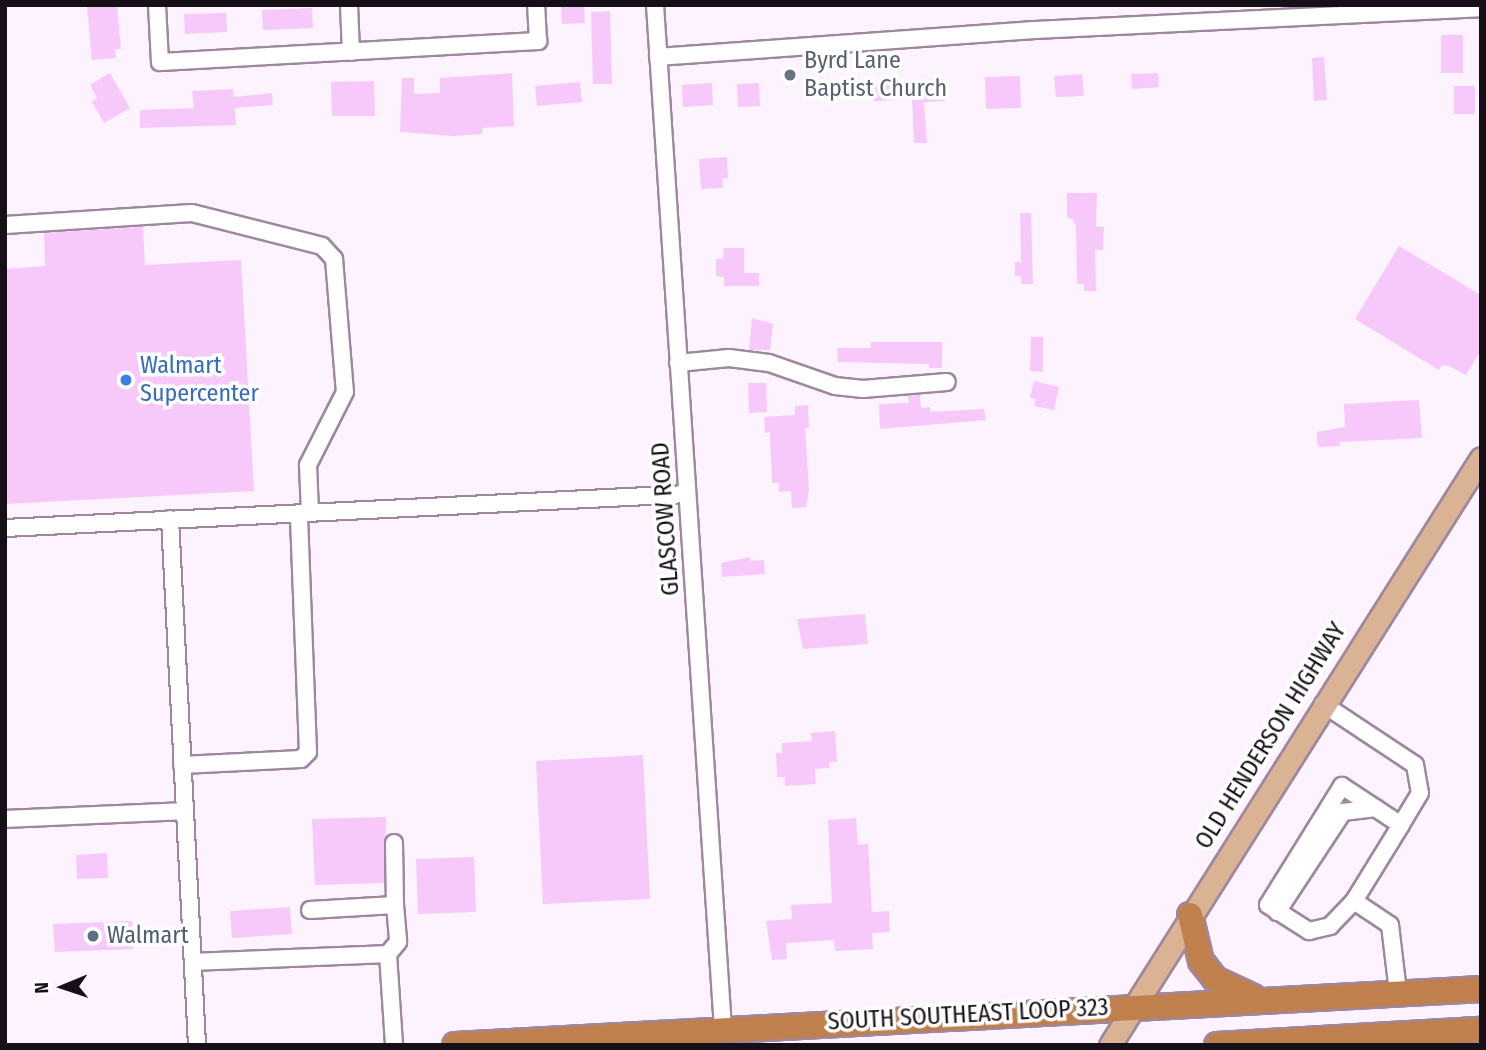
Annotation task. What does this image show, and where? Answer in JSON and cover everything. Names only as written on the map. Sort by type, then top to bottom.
[{"type":"highway","points":[[1190,915],[1201,961],[1215,979],[1256,999]]},
{"type":"highway","name":"SOUTH SOUTHEAST LOOP 323","points":[[455,1045],[604,1040],[723,1030],[1134,1005],[1481,989]]},
{"type":"highway","points":[[1217,1045],[1481,1030]]},
{"type":"main road","name":"OLD HENDERSON HIGHWAY","points":[[1110,1045],[1323,704],[1481,458]]},
{"type":"street","points":[[157,5],[160,62],[538,41],[536,5]]},
{"type":"street","points":[[349,5],[351,52]]},
{"type":"street","name":"GLASCOW ROAD","points":[[655,5],[723,1030]]},
{"type":"street","points":[[658,57],[1033,30],[1481,8]]},
{"type":"street","points":[[5,225],[192,213],[322,246],[334,260],[345,392],[308,466],[305,513],[308,752],[301,759],[182,765]]},
{"type":"street","points":[[678,363],[729,358],[769,363],[835,386],[863,389],[947,382]]},
{"type":"street","points":[[5,528],[687,494]]},
{"type":"street","points":[[170,519],[197,1045]]},
{"type":"street","points":[[1323,704],[1415,765],[1420,793],[1401,825],[1354,901],[1331,926],[1308,931],[1268,905],[1342,786],[1401,825]]},
{"type":"street","points":[[1277,912],[1343,812],[1376,808]]},
{"type":"street","points":[[5,819],[185,811]]},
{"type":"street","points":[[192,962],[387,954],[398,942],[394,843]]},
{"type":"street","points":[[1354,901],[1390,925],[1398,992]]},
{"type":"street","points":[[310,909],[396,905]]},
{"type":"street","points":[[387,954],[394,1045]]},
{"type":"building","points":[[117,5],[121,49],[115,49],[116,58],[92,60],[87,7]]},
{"type":"building","points":[[561,5],[584,5],[585,23],[562,24]]},
{"type":"building","points":[[312,8],[313,28],[263,30],[262,10]]},
{"type":"building","points":[[610,11],[612,84],[593,84],[591,12]]},
{"type":"building","points":[[226,13],[227,32],[185,34],[184,14]]},
{"type":"building","points":[[1441,35],[1463,35],[1463,73],[1441,73]]},
{"type":"building","points":[[1324,57],[1327,100],[1314,101],[1312,58]]},
{"type":"building","points":[[110,73],[130,108],[104,123],[92,102],[97,98],[90,85]]},
{"type":"building","points":[[512,73],[514,126],[482,128],[482,134],[453,136],[400,132],[402,78],[414,78],[414,94],[440,93],[440,78]]},
{"type":"building","points":[[1158,73],[1159,87],[1132,89],[1131,74]]},
{"type":"building","points":[[1082,74],[1084,96],[1056,97],[1054,76]]},
{"type":"building","points":[[1020,76],[1021,108],[986,109],[985,77]]},
{"type":"building","points":[[943,79],[945,101],[924,102],[927,143],[914,143],[912,99],[874,101],[874,87],[879,87],[879,82]]},
{"type":"building","points":[[374,81],[375,116],[332,116],[331,82]]},
{"type":"building","points":[[580,82],[582,102],[537,106],[535,86]]},
{"type":"building","points":[[712,83],[713,105],[683,107],[682,85]]},
{"type":"building","points":[[759,83],[760,106],[738,107],[737,84]]},
{"type":"building","points":[[850,84],[850,97],[826,98],[826,85]]},
{"type":"building","points":[[1454,86],[1475,86],[1475,114],[1454,114]]},
{"type":"building","points":[[233,89],[234,97],[272,93],[273,105],[235,108],[236,125],[140,128],[140,110],[194,108],[192,91]]},
{"type":"building","points":[[727,157],[728,178],[722,178],[723,188],[701,189],[699,159]]},
{"type":"building","points":[[1067,193],[1097,193],[1096,227],[1104,227],[1103,250],[1095,250],[1096,291],[1084,291],[1084,284],[1077,284],[1076,227],[1073,219],[1067,218]]},
{"type":"building","points":[[1020,213],[1031,213],[1033,284],[1021,284],[1021,276],[1015,276],[1015,262],[1021,262]]},
{"type":"building","name":"Walmart Supercenter","points":[[143,227],[145,265],[241,260],[254,491],[5,504],[5,269],[45,266],[44,233]]},
{"type":"building","points":[[1399,246],[1481,295],[1481,350],[1466,375],[1449,366],[1442,365],[1439,370],[1355,319]]},
{"type":"building","points":[[724,248],[744,248],[744,273],[759,273],[759,286],[724,286],[724,277],[716,276],[716,259],[723,259]]},
{"type":"building","points":[[752,318],[773,324],[770,350],[749,350]]},
{"type":"building","points":[[1031,337],[1043,337],[1043,372],[1030,371]]},
{"type":"building","points":[[871,342],[942,342],[942,368],[929,368],[929,364],[838,362],[837,348],[871,348]]},
{"type":"building","points":[[1034,381],[1059,387],[1054,410],[1034,406],[1036,399],[1030,398]]},
{"type":"building","points":[[748,383],[766,383],[767,412],[749,413]]},
{"type":"building","points":[[920,395],[921,408],[930,407],[930,412],[984,409],[986,420],[880,429],[879,404],[909,403],[908,396]]},
{"type":"building","points":[[1419,400],[1422,438],[1340,442],[1340,446],[1319,447],[1317,443],[1317,432],[1345,427],[1344,404]]},
{"type":"building","points":[[808,405],[809,428],[805,428],[809,490],[806,507],[792,508],[791,491],[779,492],[779,483],[772,483],[770,432],[765,433],[764,417],[795,415],[795,406]]},
{"type":"building","points":[[750,557],[750,561],[764,560],[765,574],[722,577],[721,563]]},
{"type":"building","points":[[865,614],[868,644],[803,649],[797,619]]},
{"type":"building","points":[[835,731],[837,762],[829,762],[830,768],[815,769],[816,784],[785,786],[785,777],[777,777],[776,753],[782,753],[782,743],[812,741],[811,733]]},
{"type":"building","points":[[643,755],[650,899],[543,904],[536,761]]},
{"type":"building","points":[[386,817],[384,883],[315,885],[312,819]]},
{"type":"building","points":[[856,818],[858,845],[868,844],[872,912],[889,911],[890,932],[872,933],[873,949],[835,951],[834,940],[786,943],[787,959],[772,960],[766,921],[792,919],[791,905],[832,903],[828,820]]},
{"type":"building","points":[[107,853],[108,878],[77,879],[76,855]]},
{"type":"building","points":[[474,857],[476,912],[418,914],[416,859]]},
{"type":"building","points":[[290,907],[292,934],[232,938],[230,911]]},
{"type":"building","name":"Walmart","points":[[132,921],[133,949],[55,952],[53,924]]},
{"type":"place","name":"Byrd Lane Baptist Church","points":[[790,75]]},
{"type":"place","name":"Walmart Supercenter","points":[[126,380]]},
{"type":"place","name":"Walmart","points":[[93,936]]}]
